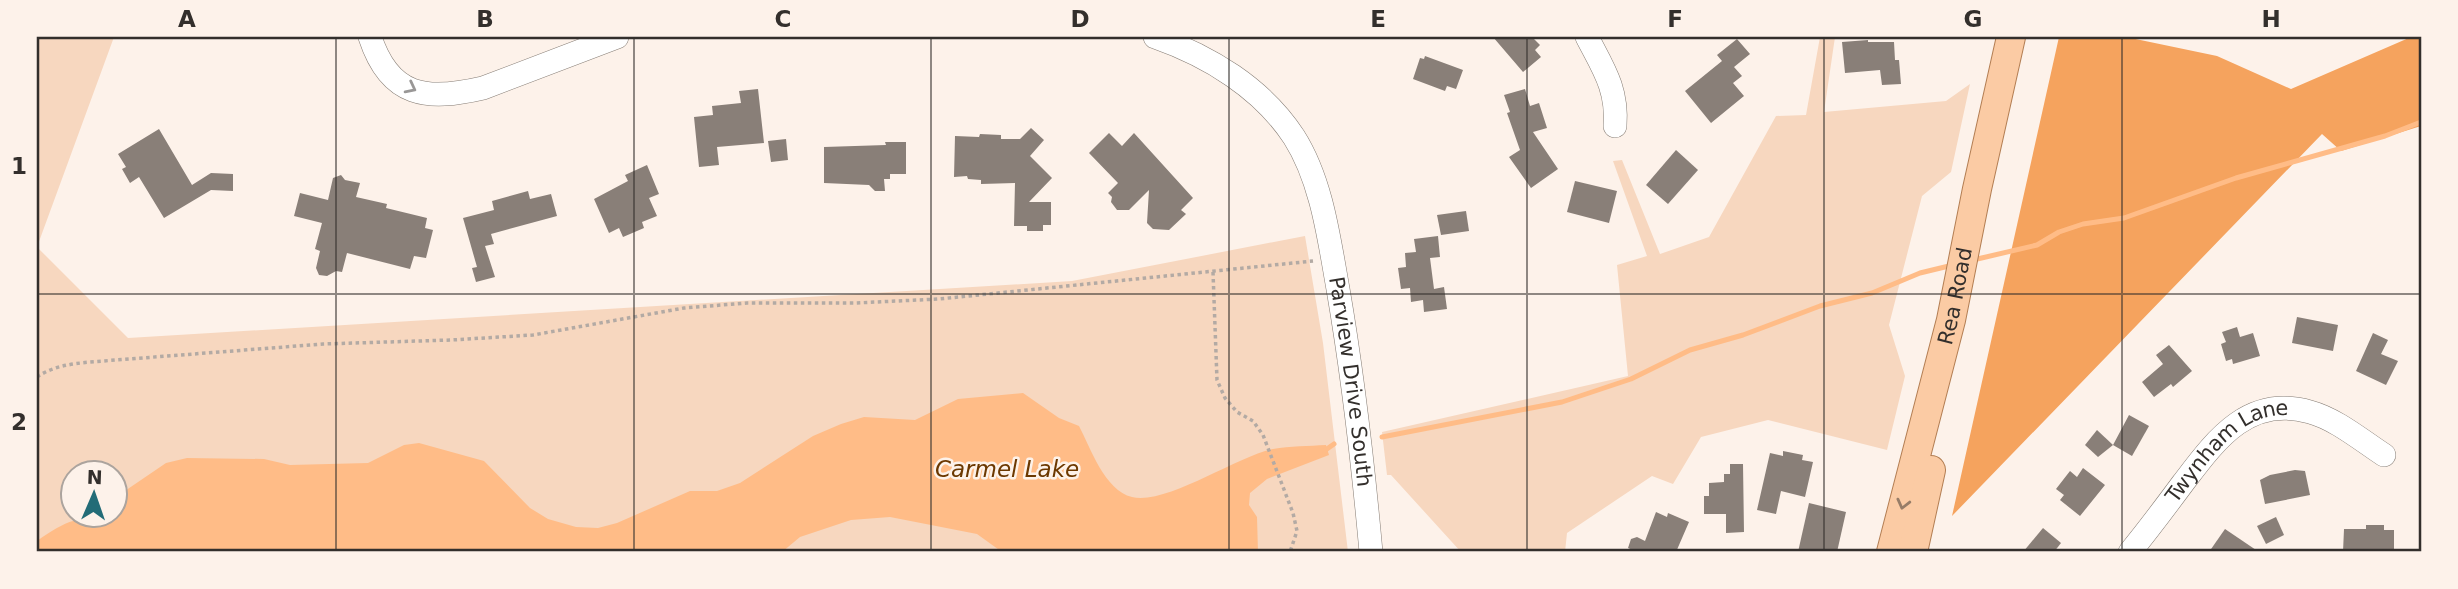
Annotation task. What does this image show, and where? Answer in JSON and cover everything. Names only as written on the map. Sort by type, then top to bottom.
[{"type":"main road","name":"Rea Road","points":[[1913,552],[1985,188],[2011,37]]},
{"type":"main road","name":"Rea Road","points":[[1985,188],[2028,37]]},
{"type":"main road","name":"Rea Road","points":[[1891,552],[1957,319]]},
{"type":"street","points":[[370,37],[376,55],[394,78],[416,93],[436,95],[483,88],[617,37]]},
{"type":"street","name":"Parview Drive South","points":[[1155,37],[1187,49],[1219,66],[1268,106],[1302,150],[1314,179],[1333,259],[1346,339],[1371,552]]},
{"type":"street","points":[[1587,37],[1612,86],[1616,110],[1615,126]]},
{"type":"street","name":"Twynham Lane","points":[[2130,552],[2209,449],[2225,431],[2251,415],[2274,409],[2311,412],[2384,455]]},
{"type":"path","points":[[37,377],[64,365],[90,362],[311,344],[533,335],[684,308],[747,303],[939,299],[1333,259]]},
{"type":"path","points":[[1213,272],[1217,380],[1225,398],[1237,412],[1253,421],[1263,435],[1297,531],[1290,552]]},
{"type":"shaded area","points":[[37,37],[114,37],[37,247]]},
{"type":"shaded area","points":[[1820,37],[1835,37],[1824,112],[1946,101],[1970,84],[1951,172],[1922,196],[1889,325],[1905,376],[1887,450],[1768,420],[1701,437],[1673,484],[1652,476],[1567,533],[1565,552],[1461,552],[1391,475],[1387,475],[1382,432],[1628,376],[1617,265],[1647,256],[1613,161],[1622,160],[1660,254],[1709,237],[1776,116],[1806,115]]},
{"type":"shaded area","points":[[2059,37],[2126,37],[2217,56],[2291,89],[2411,37],[2421,37],[2421,126],[2341,151],[2322,134],[1952,516]]},
{"type":"shaded area","points":[[1305,236],[1323,343],[1348,552],[37,552],[37,247],[128,338],[1072,281]]},
{"type":"water","name":"Carmel Lake","points":[[1023,393],[1059,418],[1079,426],[1106,477],[1122,493],[1132,497],[1147,498],[1163,494],[1273,449],[1326,445],[1329,455],[1267,479],[1250,493],[1249,505],[1257,517],[1258,552],[1002,552],[977,534],[890,517],[851,520],[800,537],[782,552],[37,552],[37,541],[60,526],[60,530],[130,530],[130,487],[166,463],[187,458],[264,459],[290,465],[368,463],[404,445],[419,443],[484,461],[530,508],[548,519],[576,527],[598,528],[617,523],[690,491],[717,491],[740,483],[813,436],[841,424],[864,417],[915,420],[958,399]]},
{"type":"building","points":[[1493,37],[1532,37],[1540,45],[1535,50],[1541,57],[1523,72]]},
{"type":"building","points":[[1737,39],[1750,54],[1734,67],[1742,76],[1733,83],[1744,96],[1711,123],[1685,91],[1722,61],[1717,55]]},
{"type":"building","points":[[1842,42],[1894,42],[1901,84],[1882,85],[1880,70],[1845,73]]},
{"type":"building","points":[[1425,56],[1463,70],[1456,89],[1447,86],[1445,91],[1413,79],[1420,58],[1424,59]]},
{"type":"building","points":[[758,89],[764,143],[717,147],[719,165],[699,167],[694,117],[713,115],[712,106],[741,103],[739,91]]},
{"type":"building","points":[[1525,89],[1530,106],[1539,103],[1547,128],[1533,132],[1558,169],[1531,188],[1509,157],[1520,150],[1507,113],[1510,112],[1504,95]]},
{"type":"building","points":[[1031,128],[1044,140],[1030,156],[1052,178],[1029,202],[1051,202],[1051,225],[1043,225],[1043,231],[1027,231],[1027,226],[1014,226],[1015,183],[981,184],[981,180],[968,179],[967,176],[954,177],[955,136],[979,137],[980,134],[1001,135],[1001,139],[1020,139]]},
{"type":"building","points":[[159,129],[192,185],[211,173],[233,174],[233,191],[211,190],[164,218],[139,177],[130,183],[122,169],[126,167],[118,154]]},
{"type":"building","points":[[1109,133],[1122,146],[1134,133],[1193,198],[1181,210],[1186,214],[1169,230],[1153,229],[1147,223],[1149,190],[1129,210],[1117,210],[1111,202],[1112,197],[1108,193],[1118,183],[1089,153]]},
{"type":"building","points":[[786,139],[788,160],[771,162],[768,141]]},
{"type":"building","points":[[885,142],[906,142],[906,174],[890,174],[890,179],[884,179],[885,191],[875,191],[869,185],[824,183],[824,147],[886,145]]},
{"type":"building","points":[[1676,150],[1698,170],[1668,204],[1646,185]]},
{"type":"building","points":[[647,165],[659,194],[649,198],[657,216],[642,222],[644,228],[623,237],[619,228],[609,233],[594,199],[628,181],[625,175]]},
{"type":"building","points":[[341,175],[345,180],[360,183],[356,197],[427,218],[425,228],[433,230],[426,258],[414,256],[410,269],[347,253],[342,272],[319,275],[316,268],[320,251],[315,249],[322,223],[294,216],[300,193],[328,200],[333,178]]},
{"type":"building","points":[[1575,181],[1617,191],[1609,223],[1567,212]]},
{"type":"building","points":[[528,191],[530,199],[551,194],[557,216],[491,234],[494,244],[485,246],[495,277],[476,282],[472,268],[477,267],[463,218],[494,210],[492,201]]},
{"type":"building","points":[[1466,211],[1469,231],[1441,235],[1437,215]]},
{"type":"building","points":[[1438,236],[1440,257],[1430,258],[1434,289],[1444,287],[1447,309],[1424,312],[1423,300],[1411,302],[1410,288],[1401,289],[1398,268],[1406,267],[1405,253],[1416,252],[1414,239]]},
{"type":"building","points":[[2297,317],[2338,325],[2333,351],[2292,343]]},
{"type":"building","points":[[2237,327],[2240,337],[2253,333],[2260,356],[2233,364],[2232,359],[2226,361],[2221,344],[2226,342],[2222,332]]},
{"type":"building","points":[[2373,333],[2388,340],[2381,354],[2398,361],[2386,385],[2356,371]]},
{"type":"building","points":[[2169,345],[2192,371],[2173,387],[2171,384],[2154,397],[2142,382],[2163,364],[2156,355]]},
{"type":"building","points":[[2129,415],[2149,426],[2132,456],[2113,445]]},
{"type":"building","points":[[2097,430],[2113,445],[2098,457],[2085,445]]},
{"type":"building","points":[[1783,451],[1803,455],[1802,460],[1813,462],[1805,497],[1781,491],[1776,514],[1757,510],[1770,453],[1783,456]]},
{"type":"building","points":[[1730,464],[1743,464],[1744,532],[1726,533],[1726,514],[1704,514],[1704,496],[1709,496],[1709,483],[1724,482],[1724,474],[1730,474]]},
{"type":"building","points":[[2083,468],[2105,485],[2080,516],[2060,500],[2064,495],[2056,489],[2070,471],[2077,477]]},
{"type":"building","points":[[2295,470],[2305,471],[2310,495],[2265,504],[2260,480]]},
{"type":"building","points":[[1809,503],[1846,512],[1837,552],[1798,552]]},
{"type":"building","points":[[1656,512],[1667,517],[1668,513],[1689,522],[1676,552],[1637,552],[1628,548],[1631,539],[1637,537],[1645,541]]},
{"type":"building","points":[[2276,517],[2284,535],[2266,544],[2257,526]]},
{"type":"building","points":[[2366,525],[2384,525],[2384,530],[2394,530],[2394,552],[2343,552],[2344,529],[2366,529]]},
{"type":"building","points":[[2043,528],[2061,543],[2054,552],[2023,552]]},
{"type":"building","points":[[2225,529],[2259,552],[2209,552]]},
{"type":"waterway","points":[[1973,260],[2037,245],[2059,232],[2083,224],[2124,218],[2236,178],[2385,136],[2421,122]]},
{"type":"waterway","points":[[1382,437],[1562,402],[1631,379],[1690,350],[1743,335],[1820,306],[1872,293],[1920,273],[1953,265]]},
{"type":"waterway","points":[[1324,451],[1334,444]]}]
